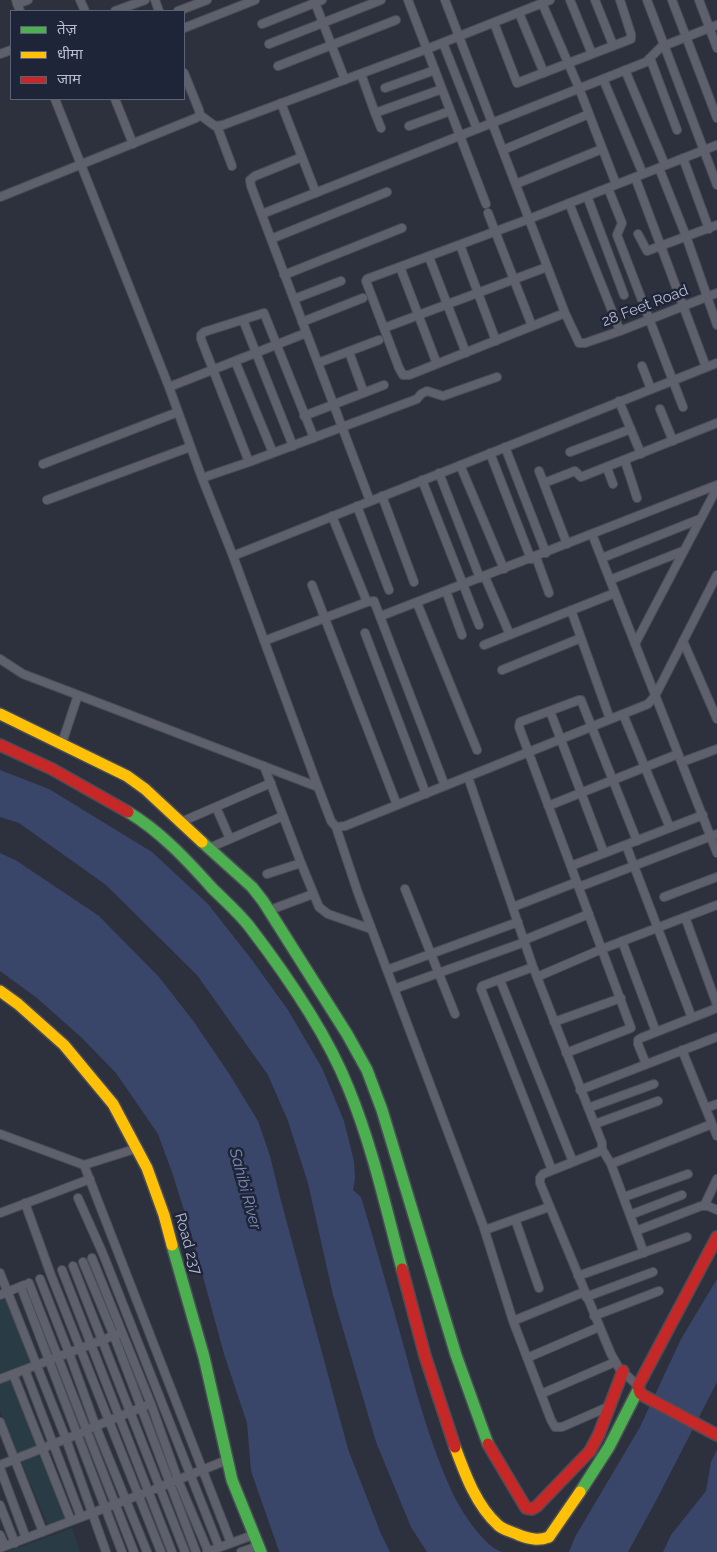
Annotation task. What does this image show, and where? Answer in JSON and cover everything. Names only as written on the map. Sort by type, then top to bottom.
[{"type":"street","points":[[18,5],[28,0]]},
{"type":"street","points":[[118,10],[145,0]]},
{"type":"street","points":[[181,10],[206,0]]},
{"type":"street","points":[[185,28],[255,0]]},
{"type":"street","points":[[270,44],[381,0]]},
{"type":"street","points":[[408,0],[486,204]]},
{"type":"street","points":[[445,0],[503,150],[516,184],[529,219],[547,267],[565,313],[410,375],[403,374],[366,281],[367,279],[529,219],[717,145]]},
{"type":"street","points":[[570,0],[592,54]]},
{"type":"street","points":[[595,0],[613,46]]},
{"type":"street","points":[[494,23],[517,83],[632,38],[620,0]]},
{"type":"street","points":[[647,0],[717,185]]},
{"type":"street","points":[[672,0],[717,118]]},
{"type":"street","points":[[699,0],[713,26],[717,48]]},
{"type":"street","points":[[262,24],[317,1],[330,46],[345,80]]},
{"type":"street","points":[[217,126],[345,80],[546,2],[616,184]]},
{"type":"street","points":[[519,13],[544,73]]},
{"type":"street","points":[[278,66],[396,20]]},
{"type":"street","points":[[262,214],[646,62],[658,48],[713,26]]},
{"type":"street","points":[[443,42],[477,128]]},
{"type":"street","points":[[650,58],[677,130]]},
{"type":"street","points":[[386,88],[434,70]]},
{"type":"street","points":[[625,70],[662,166],[717,324]]},
{"type":"street","points":[[360,74],[381,128]]},
{"type":"street","points":[[185,75],[200,115],[217,126],[232,166]]},
{"type":"street","points":[[603,79],[639,175],[683,307],[706,367]]},
{"type":"street","points":[[376,113],[442,88]]},
{"type":"street","points":[[55,100],[170,387],[190,447],[233,556],[318,787],[331,821],[336,827],[371,929],[485,1230],[513,1321],[551,1420],[558,1428],[610,1406]]},
{"type":"street","points":[[115,100],[133,144]]},
{"type":"street","points":[[281,103],[316,193]]},
{"type":"street","points":[[409,126],[450,111]]},
{"type":"street","points":[[503,150],[589,114]]},
{"type":"street","points":[[0,197],[200,115]]},
{"type":"street","points":[[516,184],[602,149]]},
{"type":"street","points":[[302,157],[255,176],[250,180],[251,186],[370,501]]},
{"type":"street","points":[[683,158],[709,229]]},
{"type":"street","points":[[608,188],[622,222],[617,235],[683,407]]},
{"type":"street","points":[[271,239],[388,192]]},
{"type":"street","points":[[587,196],[624,295]]},
{"type":"street","points":[[569,203],[620,331]]},
{"type":"street","points":[[488,213],[532,326]]},
{"type":"street","points":[[638,234],[646,250],[662,246],[717,225]]},
{"type":"street","points":[[284,275],[402,228]]},
{"type":"street","points":[[460,245],[496,341]]},
{"type":"street","points":[[428,256],[466,353]]},
{"type":"street","points":[[400,267],[437,364]]},
{"type":"street","points":[[384,328],[547,267]]},
{"type":"street","points":[[294,299],[341,281]]},
{"type":"street","name":"28 Feet Road","points":[[565,313],[577,342],[582,344],[717,293]]},
{"type":"street","points":[[302,322],[363,298]]},
{"type":"street","points":[[249,462],[201,339],[201,334],[264,313],[314,438]]},
{"type":"street","points":[[243,320],[293,446]]},
{"type":"street","points":[[170,387],[306,333]]},
{"type":"street","points":[[318,363],[379,340]]},
{"type":"street","points":[[349,352],[364,393]]},
{"type":"street","points":[[235,361],[273,453]]},
{"type":"street","points":[[233,556],[717,363]]},
{"type":"street","points":[[642,366],[650,389]]},
{"type":"street","points":[[202,478],[417,400],[427,390],[443,396],[497,378]]},
{"type":"street","points":[[304,416],[384,385]]},
{"type":"street","points":[[619,401],[641,454]]},
{"type":"street","points":[[660,409],[673,441]]},
{"type":"street","points":[[43,464],[178,412]]},
{"type":"street","points":[[544,483],[575,471],[581,477],[607,468],[717,423]]},
{"type":"street","points":[[570,452],[630,429]]},
{"type":"street","points":[[47,500],[190,447]]},
{"type":"street","points":[[505,447],[546,553]]},
{"type":"street","points":[[490,453],[549,593]]},
{"type":"street","points":[[625,461],[637,498]]},
{"type":"street","points":[[460,465],[504,569]]},
{"type":"street","points":[[607,468],[613,484]]},
{"type":"street","points":[[539,471],[568,544]]},
{"type":"street","points":[[439,473],[510,635]]},
{"type":"street","points":[[422,480],[480,625]]},
{"type":"street","points":[[635,644],[717,486]]},
{"type":"street","points":[[381,616],[717,486]]},
{"type":"street","points":[[382,496],[414,582]]},
{"type":"street","points":[[357,506],[389,590]]},
{"type":"street","points":[[332,516],[367,602]]},
{"type":"street","points":[[602,558],[700,520]]},
{"type":"street","points":[[592,534],[703,816],[714,835],[717,853]]},
{"type":"street","points":[[610,580],[684,552]]},
{"type":"street","points":[[336,827],[345,826],[648,704],[655,696],[717,575]]},
{"type":"street","points":[[312,585],[397,805]]},
{"type":"street","points":[[446,591],[462,635]]},
{"type":"street","points":[[484,645],[615,593]]},
{"type":"street","points":[[264,640],[374,601],[445,786]]},
{"type":"street","points":[[417,602],[477,750]]},
{"type":"street","points":[[571,610],[610,719]]},
{"type":"street","points":[[365,633],[426,794]]},
{"type":"street","points":[[502,670],[581,638]]},
{"type":"street","points":[[683,641],[717,719]]},
{"type":"street","points":[[0,659],[23,674],[318,787]]},
{"type":"street","points":[[62,743],[78,695]]},
{"type":"street","points":[[566,1053],[632,1028],[548,806],[519,723],[580,700],[637,841]]},
{"type":"street","points":[[550,711],[604,853]]},
{"type":"street","points":[[0,714],[127,776],[145,789],[252,887],[270,910],[347,1034],[374,1087],[456,1355],[489,1447],[526,1508],[532,1509],[537,1506],[590,1451],[599,1434],[623,1371]]},
{"type":"street","points":[[623,714],[670,828]]},
{"type":"street","points":[[0,745],[52,769],[146,823],[191,865],[248,925],[300,998],[333,1054],[348,1086],[363,1128],[384,1199],[425,1356],[453,1442],[468,1480],[482,1506],[499,1526],[530,1539],[541,1540],[548,1537],[570,1507],[609,1446],[640,1391],[717,1237]]},
{"type":"street","points":[[682,762],[717,749]]},
{"type":"street","points":[[548,806],[678,754]]},
{"type":"street","points":[[264,766],[300,863],[319,907],[324,912],[371,929]]},
{"type":"street","points":[[468,777],[533,967],[580,1090],[602,1140],[602,1149],[611,1164],[644,1252]]},
{"type":"street","points":[[182,822],[271,783]]},
{"type":"street","points":[[216,807],[230,840]]},
{"type":"street","points":[[209,848],[283,816]]},
{"type":"street","points":[[571,866],[703,816]]},
{"type":"street","points":[[512,906],[634,866],[714,835]]},
{"type":"street","points":[[626,845],[692,1018]]},
{"type":"street","points":[[268,874],[300,863]]},
{"type":"street","points":[[664,897],[717,877]]},
{"type":"street","points":[[405,889],[455,1014]]},
{"type":"street","points":[[270,910],[314,894]]},
{"type":"street","points":[[537,977],[602,949],[717,905]]},
{"type":"street","points":[[394,990],[524,941],[589,914]]},
{"type":"street","points":[[646,1064],[638,1040],[717,1007],[685,917]]},
{"type":"street","points":[[387,970],[518,922]]},
{"type":"street","points":[[622,942],[656,1032]]},
{"type":"street","points":[[533,967],[482,986],[481,991],[552,1170]]},
{"type":"street","points":[[500,980],[573,1162]]},
{"type":"street","name":"Road 237","points":[[0,991],[18,1004],[64,1045],[113,1104],[138,1148],[156,1189],[166,1222],[204,1357],[232,1480],[258,1544]]},
{"type":"street","points":[[554,1022],[621,998]]},
{"type":"street","points":[[580,1090],[717,1037]]},
{"type":"street","points":[[682,1050],[717,1136]]},
{"type":"street","points":[[588,1108],[654,1084]]},
{"type":"street","points":[[595,1124],[658,1101]]},
{"type":"street","points":[[706,1108],[717,1104]]},
{"type":"street","points":[[611,1164],[712,1124]]},
{"type":"street","points":[[0,1134],[84,1165],[138,1148]]},
{"type":"street","points":[[602,1149],[542,1175],[540,1180],[549,1207],[615,1362],[640,1391],[709,1431]]},
{"type":"street","points":[[84,1165],[231,1543]]},
{"type":"street","points":[[624,1198],[688,1174]]},
{"type":"street","points":[[0,1213],[90,1179]]},
{"type":"street","points":[[704,1206],[717,1180]]},
{"type":"street","points":[[630,1215],[682,1195]]},
{"type":"street","points":[[78,1198],[103,1254],[219,1547]]},
{"type":"street","points":[[25,1203],[51,1275],[161,1552]]},
{"type":"street","points":[[636,1232],[704,1206],[717,1210]]},
{"type":"street","points":[[485,1230],[549,1207]]},
{"type":"street","points":[[515,1219],[539,1288]]},
{"type":"street","points":[[578,1276],[687,1237]]},
{"type":"street","points":[[4,1293],[117,1248]]},
{"type":"street","points":[[92,1258],[123,1332],[178,1480],[208,1552],[231,1543],[258,1544]]},
{"type":"street","points":[[83,1262],[114,1336],[196,1552]]},
{"type":"street","points":[[73,1266],[185,1552]]},
{"type":"street","points":[[62,1270],[172,1552]]},
{"type":"street","points":[[513,1321],[653,1272]]},
{"type":"street","points":[[0,1273],[4,1293],[66,1439],[106,1552]]},
{"type":"street","points":[[40,1279],[96,1426],[147,1552]]},
{"type":"street","points":[[29,1283],[134,1552]]},
{"type":"street","points":[[21,1287],[122,1552]]},
{"type":"street","points":[[594,1316],[659,1290]]},
{"type":"street","points":[[0,1379],[145,1324]]},
{"type":"street","points":[[528,1358],[599,1327]]},
{"type":"street","points":[[541,1394],[615,1362]]},
{"type":"street","points":[[25,1370],[81,1517]]},
{"type":"street","points":[[12,1374],[71,1521]]},
{"type":"street","points":[[26,1538],[0,1467],[173,1395]]},
{"type":"street","points":[[0,1422],[43,1532]]},
{"type":"street","points":[[0,1535],[2,1547],[227,1460]]},
{"type":"street","points":[[0,1504],[15,1542]]},
{"type":"street","points":[[241,1552],[258,1544]]},
{"type":"shaded area","points":[[6,1298],[32,1363],[0,1376],[0,1300]]},
{"type":"shaded area","points":[[11,1380],[38,1447],[18,1456],[0,1411],[0,1384]]},
{"type":"shaded area","points":[[42,1453],[68,1518],[48,1526],[21,1461]]},
{"type":"shaded area","points":[[72,1528],[80,1552],[7,1552]]},
{"type":"water","points":[[0,770],[49,789],[152,852],[208,904],[288,1010],[322,1068],[344,1121],[354,1161],[355,1179],[353,1190],[361,1197],[419,1402],[444,1475],[466,1517],[487,1542],[502,1552],[427,1552],[411,1527],[376,1442],[333,1295],[308,1183],[288,1121],[268,1075],[197,975],[106,885],[19,823],[0,817]]},
{"type":"water","name":"Sahibi River","points":[[0,853],[17,861],[99,916],[159,977],[194,1022],[258,1121],[270,1156],[348,1449],[381,1534],[390,1552],[279,1551],[251,1471],[247,1423],[224,1354],[192,1236],[158,1134],[116,1073],[82,1038],[37,998],[0,971]]},
{"type":"water","points":[[717,1279],[717,1382],[659,1495],[628,1552],[569,1552],[575,1537],[640,1427],[681,1339]]},
{"type":"water","points":[[717,1450],[717,1552],[663,1552],[671,1535],[706,1491],[711,1462]]},
{"type":"traffic: fast","points":[[128,812],[173,847],[245,921],[290,983],[316,1024],[339,1066],[357,1109],[378,1177],[402,1269]]},
{"type":"traffic: fast","points":[[202,842],[252,887],[263,901],[347,1034],[367,1070],[382,1110],[456,1355],[488,1444]]},
{"type":"traffic: fast","points":[[172,1245],[204,1357],[232,1480],[261,1552]]},
{"type":"traffic: fast","points":[[580,1492],[609,1447],[638,1390]]},
{"type":"traffic: slow","points":[[0,714],[127,776],[145,789],[202,842]]},
{"type":"traffic: slow","points":[[0,991],[18,1004],[64,1045],[113,1104],[147,1168],[164,1215],[172,1245]]},
{"type":"traffic: slow","points":[[455,1447],[472,1489],[490,1517],[505,1530],[527,1538],[541,1539],[549,1537],[580,1492]]},
{"type":"traffic: jam","points":[[0,745],[52,769],[128,812]]},
{"type":"traffic: jam","points":[[717,1237],[638,1386],[640,1393],[644,1396],[717,1435]]},
{"type":"traffic: jam","points":[[402,1269],[425,1356],[455,1447]]},
{"type":"traffic: jam","points":[[488,1444],[526,1508],[532,1509],[590,1451],[599,1434],[623,1371]]}]
